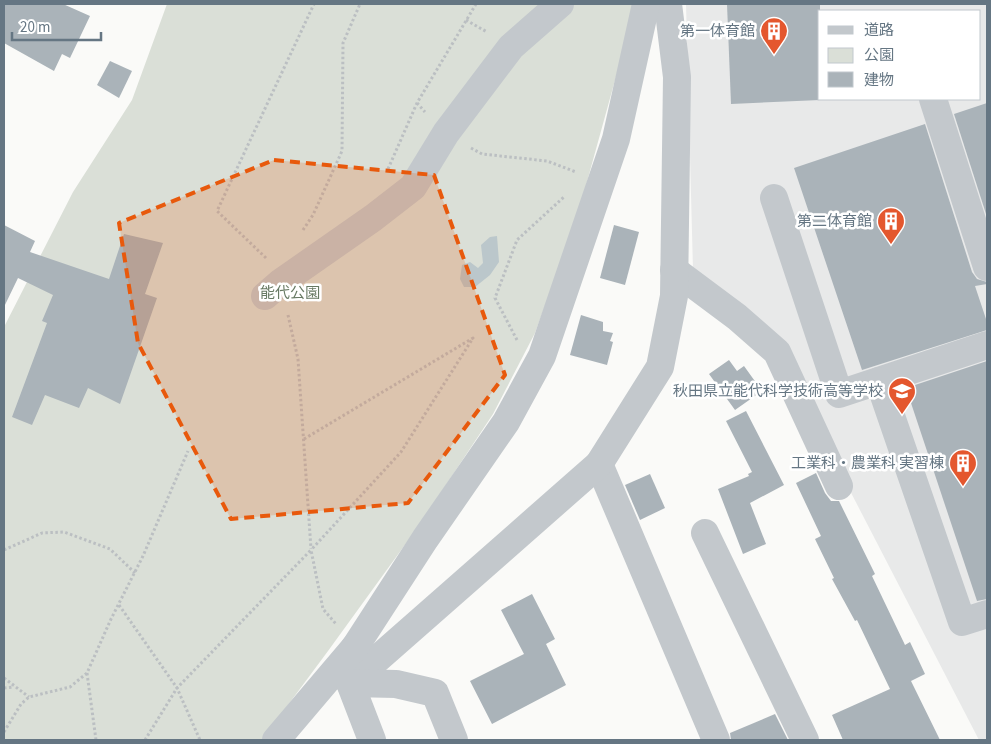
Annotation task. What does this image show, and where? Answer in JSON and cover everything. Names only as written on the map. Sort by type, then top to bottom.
[{"type":"street","points":[[271,280],[373,218],[413,187],[446,133],[511,48],[560,4]]},
{"type":"street","points":[[276,740],[355,647],[425,539],[506,422],[542,356],[616,139],[646,4]]},
{"type":"street","points":[[350,683],[598,464],[660,367],[674,296],[677,78],[668,4]]},
{"type":"street","points":[[933,100],[987,267]]},
{"type":"street","points":[[774,198],[840,394],[987,345]]},
{"type":"street","points":[[674,270],[778,352],[839,486]]},
{"type":"street","points":[[878,381],[962,622],[987,614]]},
{"type":"street","points":[[598,464],[716,740]]},
{"type":"street","points":[[705,533],[805,740]]},
{"type":"street","points":[[355,647],[350,683],[372,740]]},
{"type":"street","points":[[350,683],[396,684],[435,693],[454,740]]},
{"type":"path","points":[[314,4],[217,211],[271,280],[298,359],[311,550],[323,609],[355,647]]},
{"type":"path","points":[[298,237],[313,214],[342,151],[343,44],[360,4]]},
{"type":"path","points":[[386,173],[417,103],[476,4]]},
{"type":"path","points":[[446,133],[482,154],[547,161],[601,182]]},
{"type":"path","points":[[534,371],[495,298],[517,240],[565,196]]},
{"type":"path","points":[[145,740],[177,688],[311,550],[401,452],[473,338],[304,439]]},
{"type":"path","points":[[4,732],[21,704],[29,697],[70,687],[87,673],[134,573],[144,556],[188,451]]},
{"type":"path","points":[[4,550],[42,533],[64,532],[110,549],[134,573]]},
{"type":"path","points":[[119,605],[177,688],[200,740]]},
{"type":"path","points":[[87,673],[96,740]]},
{"type":"path","points":[[4,678],[29,697]]},
{"type":"path","points":[[4,688],[15,686]]},
{"type":"highlighted area","points":[[274,160],[434,175],[505,375],[408,503],[231,519],[138,343],[119,223]]},
{"type":"shaded area","name":"秋田県立能代科学技術高等学校","points":[[686,4],[987,4],[987,740],[979,740],[847,485],[787,345],[693,270]]},
{"type":"shaded area","points":[[497,236],[499,262],[490,275],[475,287],[464,287],[460,279],[462,265],[470,262],[478,268],[483,263],[481,245],[490,237]]},
{"type":"green space","name":"能代公園","points":[[167,4],[636,4],[577,218],[535,333],[493,414],[420,524],[262,740],[4,740],[4,327],[73,192],[132,100]]},
{"type":"building","points":[[4,4],[63,4],[90,16],[70,58],[62,54],[54,71],[4,43]]},
{"type":"building","name":"第一体育館","points":[[727,4],[820,4],[820,10],[818,10],[818,100],[820,100],[731,104]]},
{"type":"building","points":[[110,61],[132,71],[119,98],[97,85]]},
{"type":"building","points":[[987,103],[987,217],[954,114]]},
{"type":"building","name":"第二体育館","points":[[925,124],[972,272],[977,279],[987,282],[987,284],[975,286],[987,322],[987,330],[862,370],[794,168]]},
{"type":"building","points":[[4,225],[35,241],[30,252],[109,279],[124,234],[163,243],[145,294],[157,298],[120,404],[88,388],[79,408],[45,395],[32,425],[12,417],[47,323],[42,321],[53,295],[18,278],[4,307]]},
{"type":"building","points":[[614,225],[639,232],[625,285],[600,278]]},
{"type":"building","points":[[581,315],[603,322],[603,331],[613,333],[610,341],[613,342],[607,365],[570,355]]},
{"type":"building","points":[[729,360],[737,371],[744,366],[762,391],[735,410],[709,374]]},
{"type":"building","name":"工業科・農業科 実習棟","points":[[987,361],[987,599],[977,601],[906,388]]},
{"type":"building","points":[[746,411],[784,485],[750,503],[766,544],[743,554],[718,489],[749,476],[748,474],[752,472],[726,421]]},
{"type":"building","points":[[816,473],[825,493],[831,501],[839,501],[875,574],[872,576],[905,645],[910,642],[925,674],[911,681],[940,740],[843,740],[832,715],[890,689],[857,620],[855,621],[832,579],[834,578],[815,539],[821,536],[796,483]]},
{"type":"building","points":[[650,474],[665,508],[640,520],[625,485]]},
{"type":"building","points":[[532,594],[555,639],[546,644],[566,685],[492,724],[470,681],[524,654],[501,610]]},
{"type":"building","points":[[775,714],[788,740],[731,740],[730,733]]},
{"type":"place","name":"第一体育館","points":[[774,55]]},
{"type":"place","name":"第二体育館","points":[[891,245]]},
{"type":"place","name":"秋田県立能代科学技術高等学校","points":[[902,415]]},
{"type":"place","name":"工業科・農業科 実習棟","points":[[963,487]]}]
